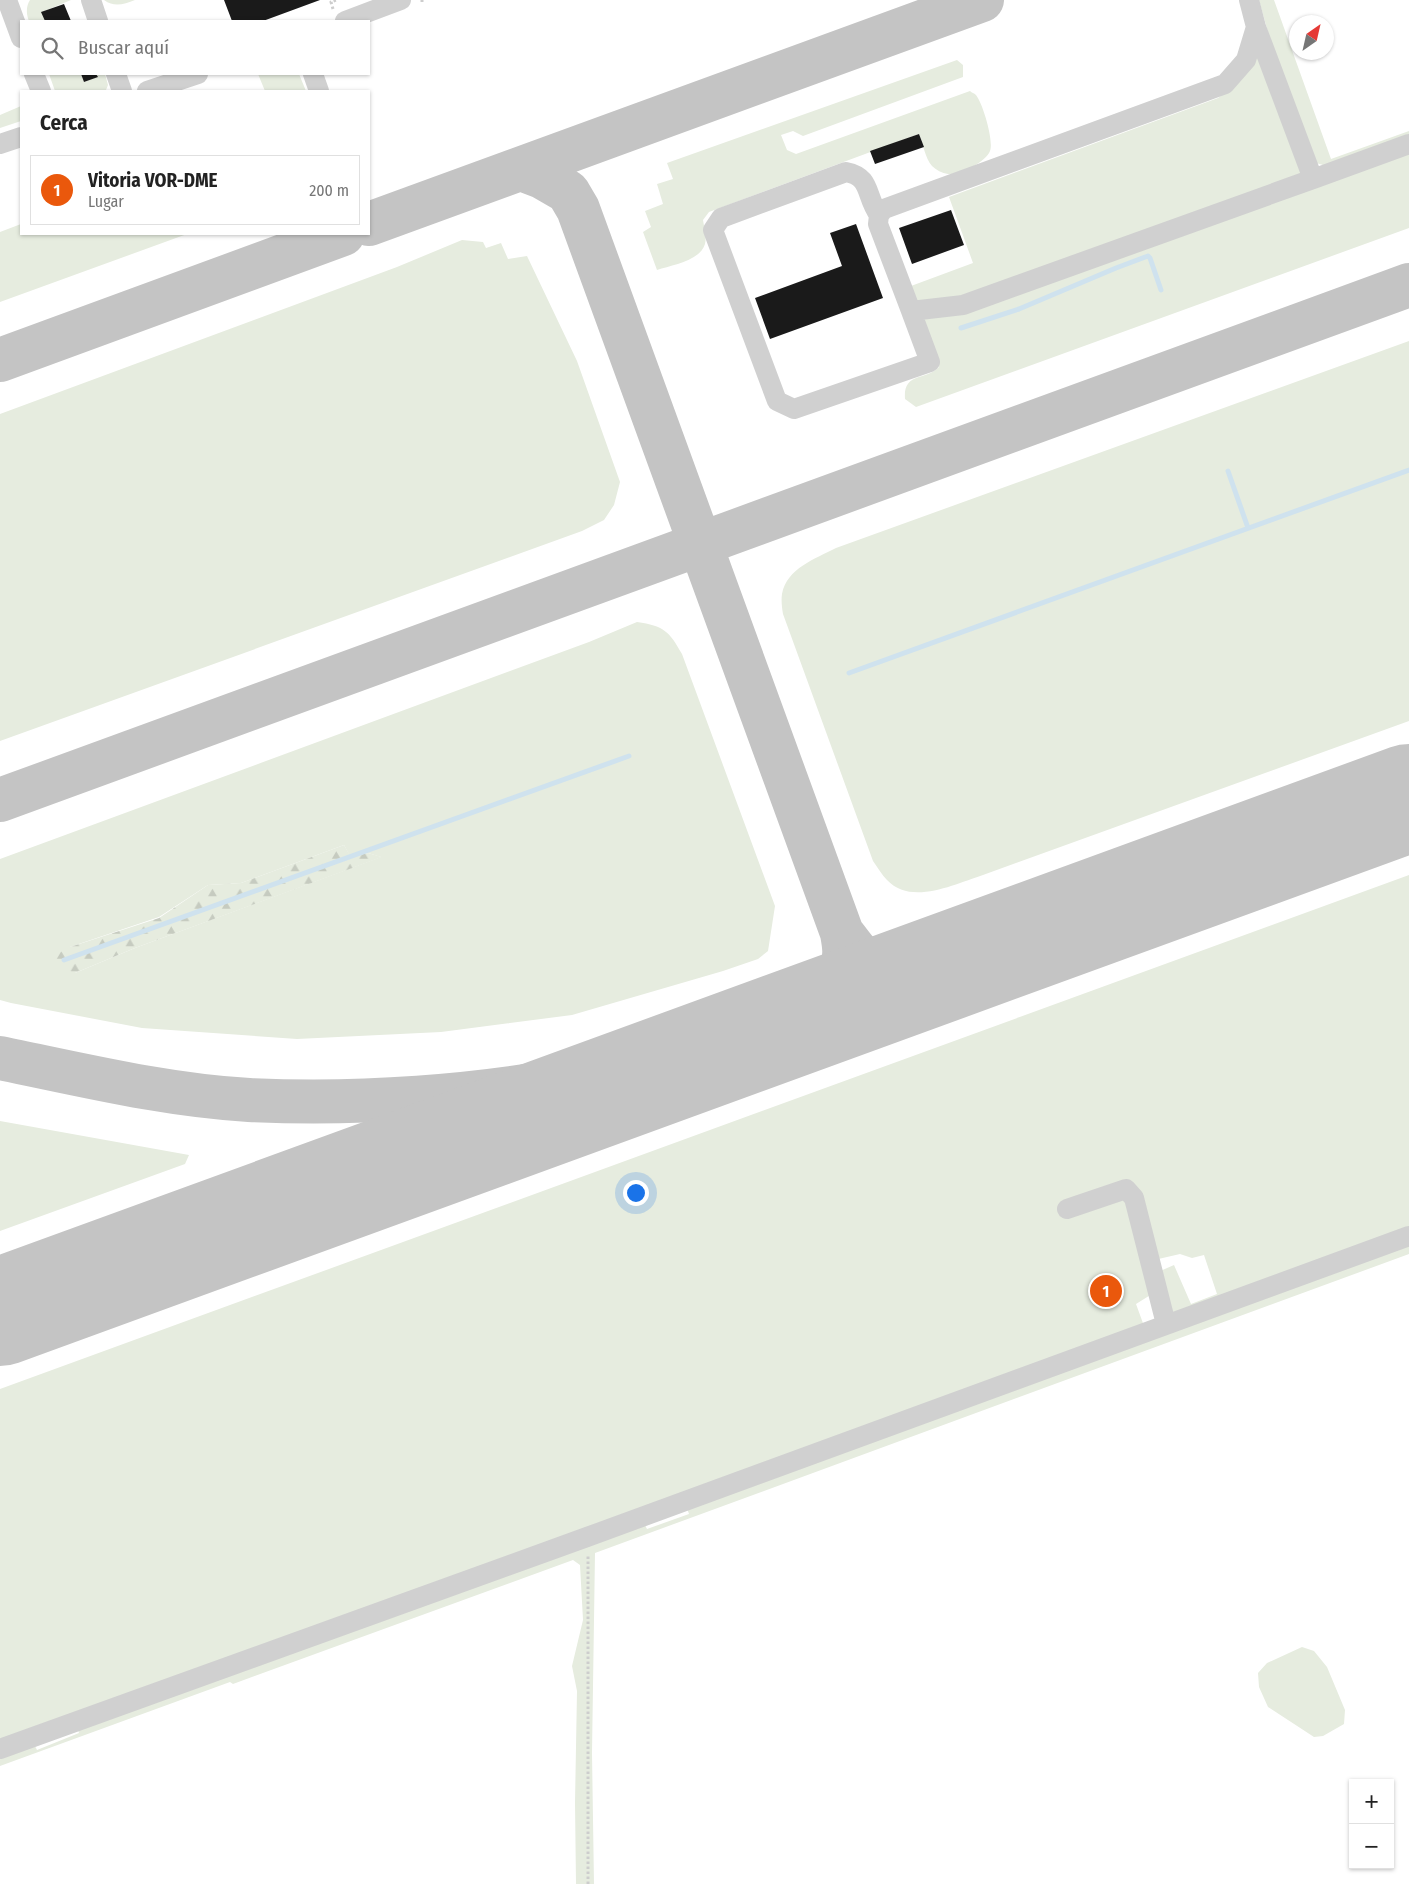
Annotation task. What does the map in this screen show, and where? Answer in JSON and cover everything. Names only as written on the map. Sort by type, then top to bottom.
[{"type":"lane","points":[[7,0],[20,35]]},
{"type":"lane","points":[[91,0],[98,20]]},
{"type":"lane","points":[[348,20],[401,0]]},
{"type":"lane","points":[[1249,0],[1256,27],[1313,179]]},
{"type":"lane","points":[[879,215],[874,208],[863,178],[846,172],[721,218],[713,230],[778,401],[794,409],[930,362],[878,224],[879,215],[884,209],[1225,84],[1246,60],[1256,27]]},
{"type":"lane","points":[[34,75],[41,90]]},
{"type":"lane","points":[[116,75],[122,90]]},
{"type":"lane","points":[[150,90],[195,75]]},
{"type":"lane","points":[[313,75],[319,90]]},
{"type":"lane","points":[[0,144],[20,137]]},
{"type":"lane","points":[[911,311],[963,305],[1409,144]]},
{"type":"lane","points":[[1067,1209],[1126,1188],[1134,1198],[1166,1324]]},
{"type":"lane","points":[[0,1749],[587,1537],[1409,1236]]},
{"type":"path","points":[[588,1551],[588,1884]]},
{"type":"green space","points":[[30,0],[71,0],[42,12],[45,20],[29,20],[28,5]]},
{"type":"green space","points":[[104,0],[135,0],[116,5]]},
{"type":"green space","points":[[1259,0],[1274,0],[1289,42],[1289,60],[1296,60],[1331,159],[1409,131],[1409,138],[1330,167],[1316,163],[1273,50]]},
{"type":"green space","points":[[1257,53],[1305,170],[1300,177],[960,300],[917,301],[911,286],[973,263],[949,197],[1218,98],[1235,86]]},
{"type":"green space","points":[[957,60],[963,65],[963,77],[803,136],[793,131],[781,135],[787,150],[796,154],[970,91],[976,95],[982,106],[991,146],[988,155],[978,163],[966,170],[953,174],[939,171],[930,163],[919,134],[709,212],[703,220],[705,244],[698,255],[685,262],[657,270],[643,232],[651,227],[645,211],[663,204],[657,184],[673,179],[667,163]]},
{"type":"green space","points":[[49,75],[81,75],[84,82],[97,77],[96,75],[105,75],[108,85],[106,90],[55,90]]},
{"type":"green space","points":[[258,75],[299,75],[306,90],[265,90]]},
{"type":"green space","points":[[20,106],[20,121],[0,128],[0,115]]},
{"type":"green space","points":[[1409,150],[1409,228],[916,407],[905,399],[905,390],[911,381],[939,367],[939,361],[922,314]]},
{"type":"green space","points":[[20,224],[20,235],[184,235],[0,302],[0,232]]},
{"type":"green space","points":[[462,240],[483,242],[486,248],[501,243],[508,259],[527,256],[577,361],[620,482],[614,505],[604,520],[582,531],[0,741],[0,414],[397,267]]},
{"type":"green space","points":[[1409,341],[1409,721],[934,891],[908,891],[897,888],[887,880],[873,861],[783,614],[782,594],[790,577],[803,565],[836,548]]},
{"type":"green space","points":[[637,622],[654,625],[665,631],[682,654],[775,906],[768,951],[758,959],[572,1015],[441,1032],[297,1039],[142,1028],[0,1000],[0,859],[589,642]],"holes":[[[344,845],[351,858],[368,853],[381,857],[135,948],[75,973],[70,947],[159,917],[208,885],[241,883]]]},
{"type":"green space","points":[[344,845],[351,857],[368,853],[382,857],[135,948],[75,973],[57,967],[53,956],[70,947],[159,918],[208,885],[241,883]]},
{"type":"green space","points":[[1409,875],[1409,1232],[1172,1313],[1158,1272],[1174,1265],[1191,1304],[1217,1294],[1204,1255],[1192,1258],[1180,1254],[1154,1260],[1126,1197],[1152,1294],[1136,1304],[1144,1326],[0,1746],[0,1389]]},
{"type":"green space","points":[[0,1121],[189,1155],[185,1164],[0,1231]]},
{"type":"green space","points":[[1409,1241],[1409,1254],[595,1553],[592,1753],[594,1884],[576,1884],[577,1691],[572,1666],[583,1620],[580,1565],[573,1560],[233,1684],[230,1682],[0,1766],[0,1754],[33,1742],[37,1750],[79,1733],[77,1727],[643,1521],[647,1529],[689,1514],[686,1505]]},
{"type":"green space","points":[[1302,1647],[1314,1651],[1327,1667],[1345,1710],[1344,1724],[1323,1736],[1314,1737],[1268,1707],[1259,1687],[1258,1673],[1267,1663]]},
{"type":"building","points":[[224,0],[320,0],[266,20],[232,20]]},
{"type":"building","points":[[64,4],[71,20],[45,20],[41,12]]},
{"type":"building","points":[[81,75],[97,75],[98,77],[84,82]]},
{"type":"building","points":[[919,134],[924,147],[875,164],[870,151]]},
{"type":"building","points":[[951,210],[964,245],[912,264],[899,228]]},
{"type":"building","points":[[856,224],[883,298],[770,339],[755,298],[842,266],[830,233]]},
{"type":"building","points":[[1106,1276],[1112,1277],[1120,1285],[1120,1297],[1112,1305],[1106,1306],[1100,1305],[1092,1297],[1091,1291],[1092,1285],[1100,1277]]},
{"type":"waterway","points":[[961,328],[1019,309],[1148,256],[1161,290]]},
{"type":"waterway","points":[[849,673],[1409,470]]},
{"type":"waterway","points":[[1228,471],[1248,528]]},
{"type":"waterway","points":[[64,960],[629,756]]},
{"type":"taxiway","points":[[370,224],[982,0]]},
{"type":"taxiway","points":[[0,1058],[124,1084],[186,1094],[249,1100],[291,1101],[418,1098],[502,1089],[584,1076],[635,1065],[765,1031],[800,1019],[816,1008],[833,988],[843,964],[842,933],[578,209],[568,192],[542,177],[521,169]]},
{"type":"taxiway","points":[[0,360],[340,235]]},
{"type":"taxiway","points":[[0,800],[1409,285]]},
{"type":"taxiway","points":[[842,933],[859,954],[883,968],[895,971],[921,971],[960,962]]},
{"type":"runway","points":[[0,1312],[1409,798]]},
{"type":"place","name":"Vitoria VOR-DME","points":[[1106,1291]]}]
